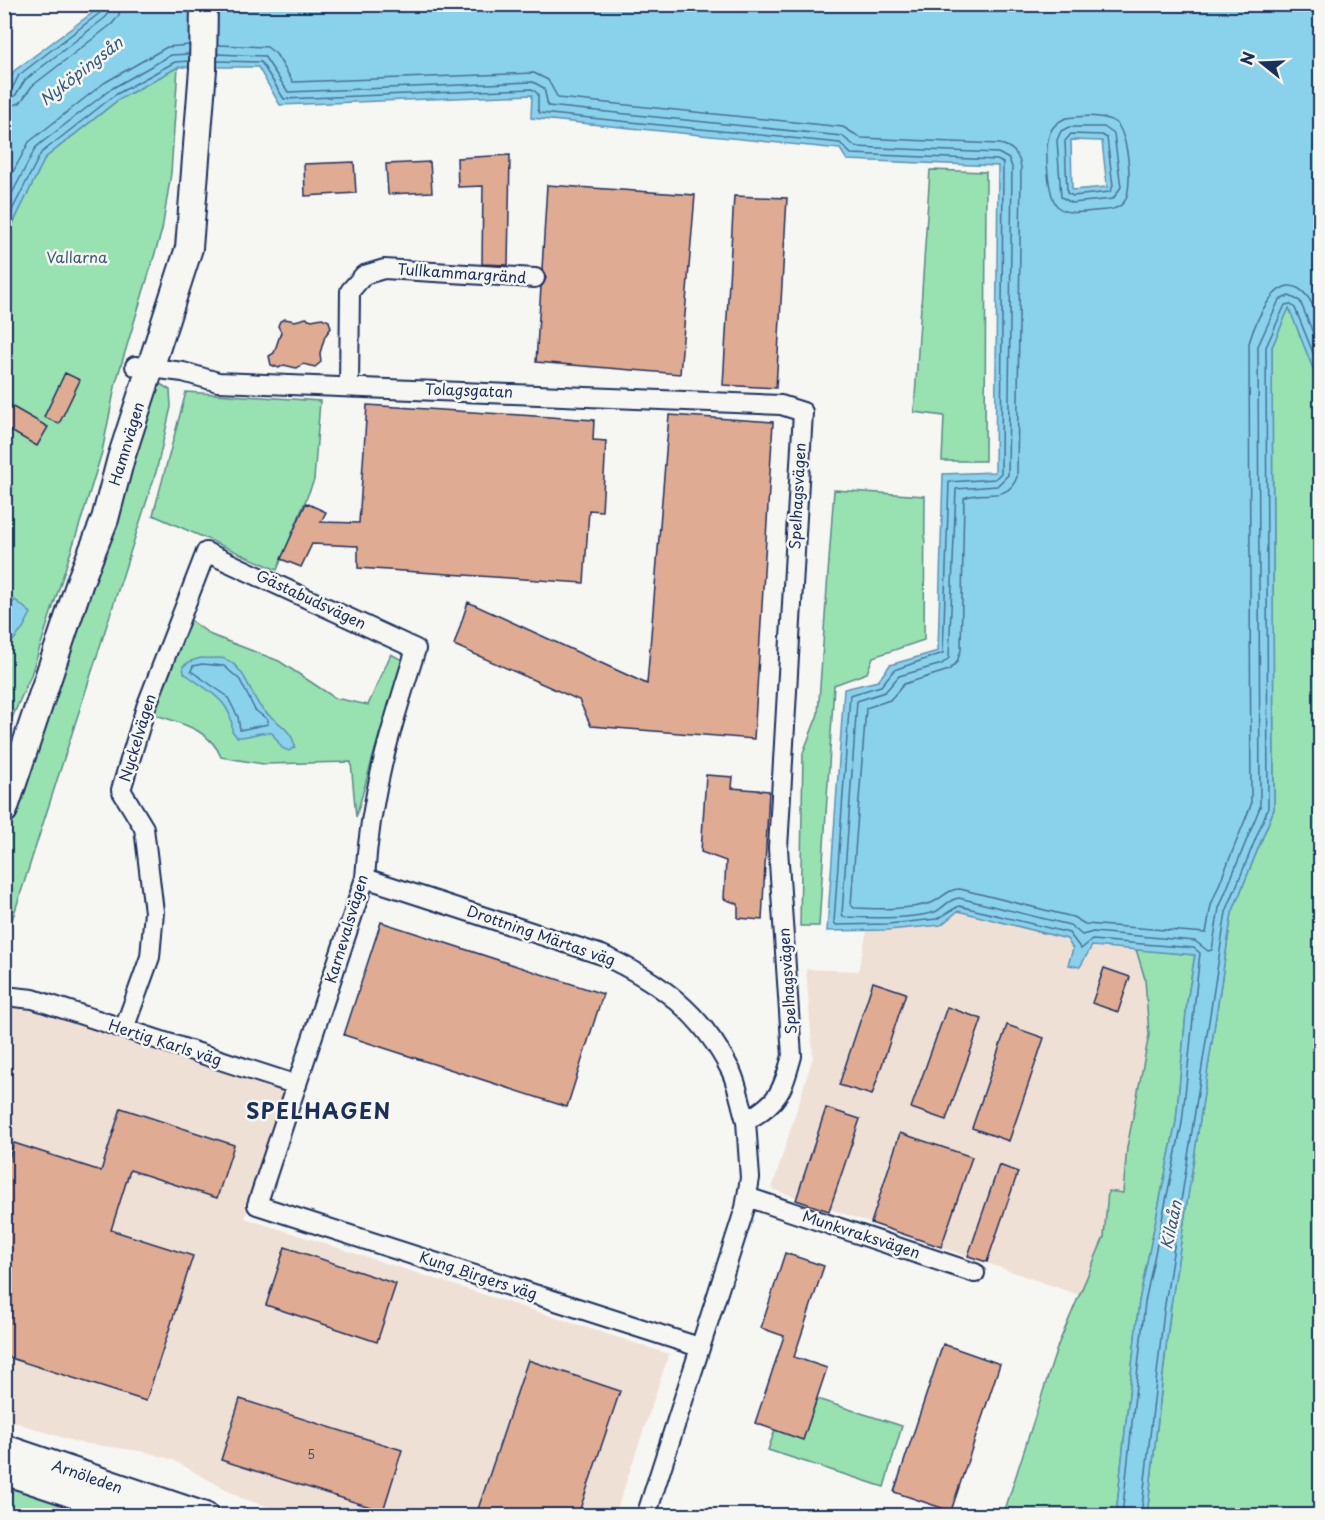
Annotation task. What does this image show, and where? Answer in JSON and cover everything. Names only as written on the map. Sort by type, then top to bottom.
[{"type":"main road","points":[[192,4],[198,69]]},
{"type":"main road","points":[[198,69],[204,4]]},
{"type":"main road","name":"Hamnvägen","points":[[4,778],[95,516],[143,367],[189,248],[198,69]]},
{"type":"main road","name":"Hamnvägen","points":[[4,810],[81,579],[105,519],[143,367]]},
{"type":"main road","name":"Arnöleden","points":[[4,1448],[205,1515]]},
{"type":"main road","name":"Arnöleden","points":[[4,1471],[139,1515]]},
{"type":"street","name":"Tullkammargränd","points":[[349,387],[350,291],[364,275],[384,268],[535,278]]},
{"type":"street","name":"Tolagsgatan","points":[[143,367],[183,372],[218,382],[781,405],[803,412]]},
{"type":"street","name":"Spelhagsvägen","points":[[746,1120],[768,1108],[778,1095],[783,1088],[792,1056],[778,848],[803,412]]},
{"type":"street","name":"Gästabudsvägen","points":[[206,552],[416,649]]},
{"type":"street","name":"Nyckelvägen","points":[[124,1029],[150,957],[154,912],[144,828],[121,790],[146,707],[206,552]]},
{"type":"street","name":"Karnevalsvägen","points":[[257,1205],[365,878],[368,833],[377,779],[416,649]]},
{"type":"street","name":"Drottning Märtas väg","points":[[365,878],[602,955],[639,972],[688,1010],[712,1041],[731,1073],[746,1120]]},
{"type":"street","name":"Hertig Karls väg","points":[[4,982],[33,999],[297,1085]]},
{"type":"street","name":"Hertig Karls väg","points":[[4,996],[33,999]]},
{"type":"street","points":[[646,1515],[747,1197],[750,1178],[746,1120]]},
{"type":"street","name":"Munkvraksvägen","points":[[747,1197],[975,1273]]},
{"type":"street","name":"Kung Birgers väg","points":[[257,1205],[699,1347]]},
{"type":"shaded area","points":[[958,911],[1067,939],[1080,967],[1091,946],[1136,949],[1145,979],[1149,1035],[1127,1147],[1123,1193],[1108,1191],[1104,1237],[1079,1295],[772,1189],[813,1057],[806,969],[858,971],[867,931],[941,925]]},
{"type":"shaded area","points":[[5,993],[110,1033],[286,1092],[245,1218],[669,1354],[615,1515],[294,1515],[241,1498],[173,1460],[146,1452],[76,1442],[5,1419]]},
{"type":"green space","name":"Vallarna","points":[[178,67],[171,173],[162,230],[116,382],[102,452],[83,514],[31,675],[5,734],[5,240],[45,158],[118,100]]},
{"type":"green space","points":[[930,170],[986,172],[985,461],[942,461],[944,416],[914,412]]},
{"type":"green space","points":[[1289,307],[1320,386],[1320,1515],[1147,1516],[1171,1305],[1232,913],[1274,809],[1272,347]]},
{"type":"green space","points":[[157,382],[170,390],[171,407],[156,472],[5,942],[5,829],[80,600]]},
{"type":"green space","points":[[186,392],[320,401],[314,480],[277,570],[153,515]]},
{"type":"green space","points":[[834,490],[925,496],[924,640],[873,657],[867,673],[834,685],[819,926],[800,926],[803,753],[818,714]]},
{"type":"green space","points":[[189,619],[211,635],[279,661],[335,698],[368,705],[391,654],[406,662],[380,732],[356,817],[351,762],[263,764],[221,757],[216,747],[202,733],[153,714]]},
{"type":"green space","points":[[1136,949],[1195,955],[1187,1002],[1176,1122],[1139,1301],[1116,1515],[1003,1516],[1058,1345],[1104,1237],[1108,1191],[1123,1193],[1127,1147],[1149,1035],[1145,979]]},
{"type":"green space","points":[[817,1399],[902,1426],[884,1487],[768,1450],[775,1430],[803,1439]]},
{"type":"green space","points":[[5,1478],[117,1515],[5,1515]]},
{"type":"water","points":[[103,5],[1320,5],[1320,386],[1289,308],[1272,347],[1274,809],[1232,913],[1170,1312],[1147,1515],[1116,1515],[1139,1301],[1176,1122],[1187,1002],[1195,955],[1092,946],[1080,967],[1068,965],[1073,949],[1067,939],[958,911],[941,925],[888,930],[827,931],[844,689],[878,681],[890,665],[938,651],[943,474],[995,472],[998,166],[847,160],[840,149],[531,118],[532,95],[280,105],[258,67],[178,67],[118,100],[45,158],[5,240],[5,90],[14,71]],"holes":[[[1071,140],[1102,141],[1107,187],[1072,190]]]},
{"type":"water","points":[[15,600],[31,613],[22,630],[5,650],[5,612]]},
{"type":"water","points":[[201,658],[225,659],[237,667],[259,705],[285,728],[295,747],[289,751],[282,748],[272,733],[263,732],[237,737],[232,731],[228,712],[223,704],[209,690],[184,673],[183,666]]},
{"type":"building","points":[[510,155],[508,265],[482,264],[483,186],[458,187],[457,158]]},
{"type":"building","points":[[354,162],[356,193],[305,196],[304,164]]},
{"type":"building","points":[[430,162],[432,192],[388,194],[386,164]]},
{"type":"building","points":[[547,185],[695,195],[680,374],[536,362],[541,287],[546,278],[542,269]]},
{"type":"building","points":[[734,196],[787,198],[776,388],[723,385]]},
{"type":"building","points":[[306,318],[312,320],[322,318],[329,321],[331,328],[325,336],[320,353],[321,362],[315,367],[303,364],[296,368],[284,365],[279,368],[271,365],[269,356],[274,353],[281,332],[278,326],[280,321]]},
{"type":"building","points":[[65,373],[80,380],[59,424],[44,417]]},
{"type":"building","points":[[4,402],[48,427],[37,446],[4,427]]},
{"type":"building","points":[[367,405],[594,420],[593,440],[606,441],[602,511],[589,510],[584,583],[358,568],[358,546],[312,544],[301,567],[281,559],[306,503],[326,512],[321,522],[359,523]]},
{"type":"building","points":[[669,415],[773,422],[754,739],[591,726],[579,700],[454,645],[468,602],[647,684]]},
{"type":"building","points":[[706,775],[733,777],[732,788],[769,791],[762,920],[738,918],[738,904],[724,899],[726,861],[701,852]]},
{"type":"building","points":[[381,922],[603,994],[567,1107],[344,1035]]},
{"type":"building","points":[[1104,968],[1130,977],[1118,1012],[1092,1003]]},
{"type":"building","points":[[873,982],[906,993],[872,1095],[839,1085]]},
{"type":"building","points":[[947,1007],[982,1019],[946,1120],[911,1108]]},
{"type":"building","points":[[1007,1025],[1044,1038],[1009,1141],[972,1128]]},
{"type":"building","points":[[121,1108],[234,1145],[217,1198],[130,1170],[111,1230],[193,1256],[146,1401],[4,1356],[4,1173],[14,1143],[101,1171]]},
{"type":"building","points":[[826,1108],[860,1119],[829,1211],[796,1200]]},
{"type":"building","points":[[900,1133],[972,1157],[941,1247],[871,1223]]},
{"type":"building","points":[[999,1165],[1018,1172],[987,1262],[968,1256]]},
{"type":"building","points":[[285,1247],[396,1284],[377,1342],[266,1305]]},
{"type":"building","points":[[785,1253],[824,1266],[794,1357],[827,1368],[803,1440],[755,1423],[784,1336],[761,1328]]},
{"type":"building","points":[[943,1344],[1000,1364],[951,1511],[894,1492]]},
{"type":"building","points":[[528,1360],[620,1391],[578,1515],[476,1515]]},
{"type":"building","points":[[240,1399],[402,1450],[383,1511],[221,1460]]},
{"type":"district","name":"SPELHAGEN","points":[[319,1112]]},
{"type":"water label","name":"Nyköpingsån","points":[[81,71]]},
{"type":"water label","name":"Kilaån","points":[[1171,1225]]}]
